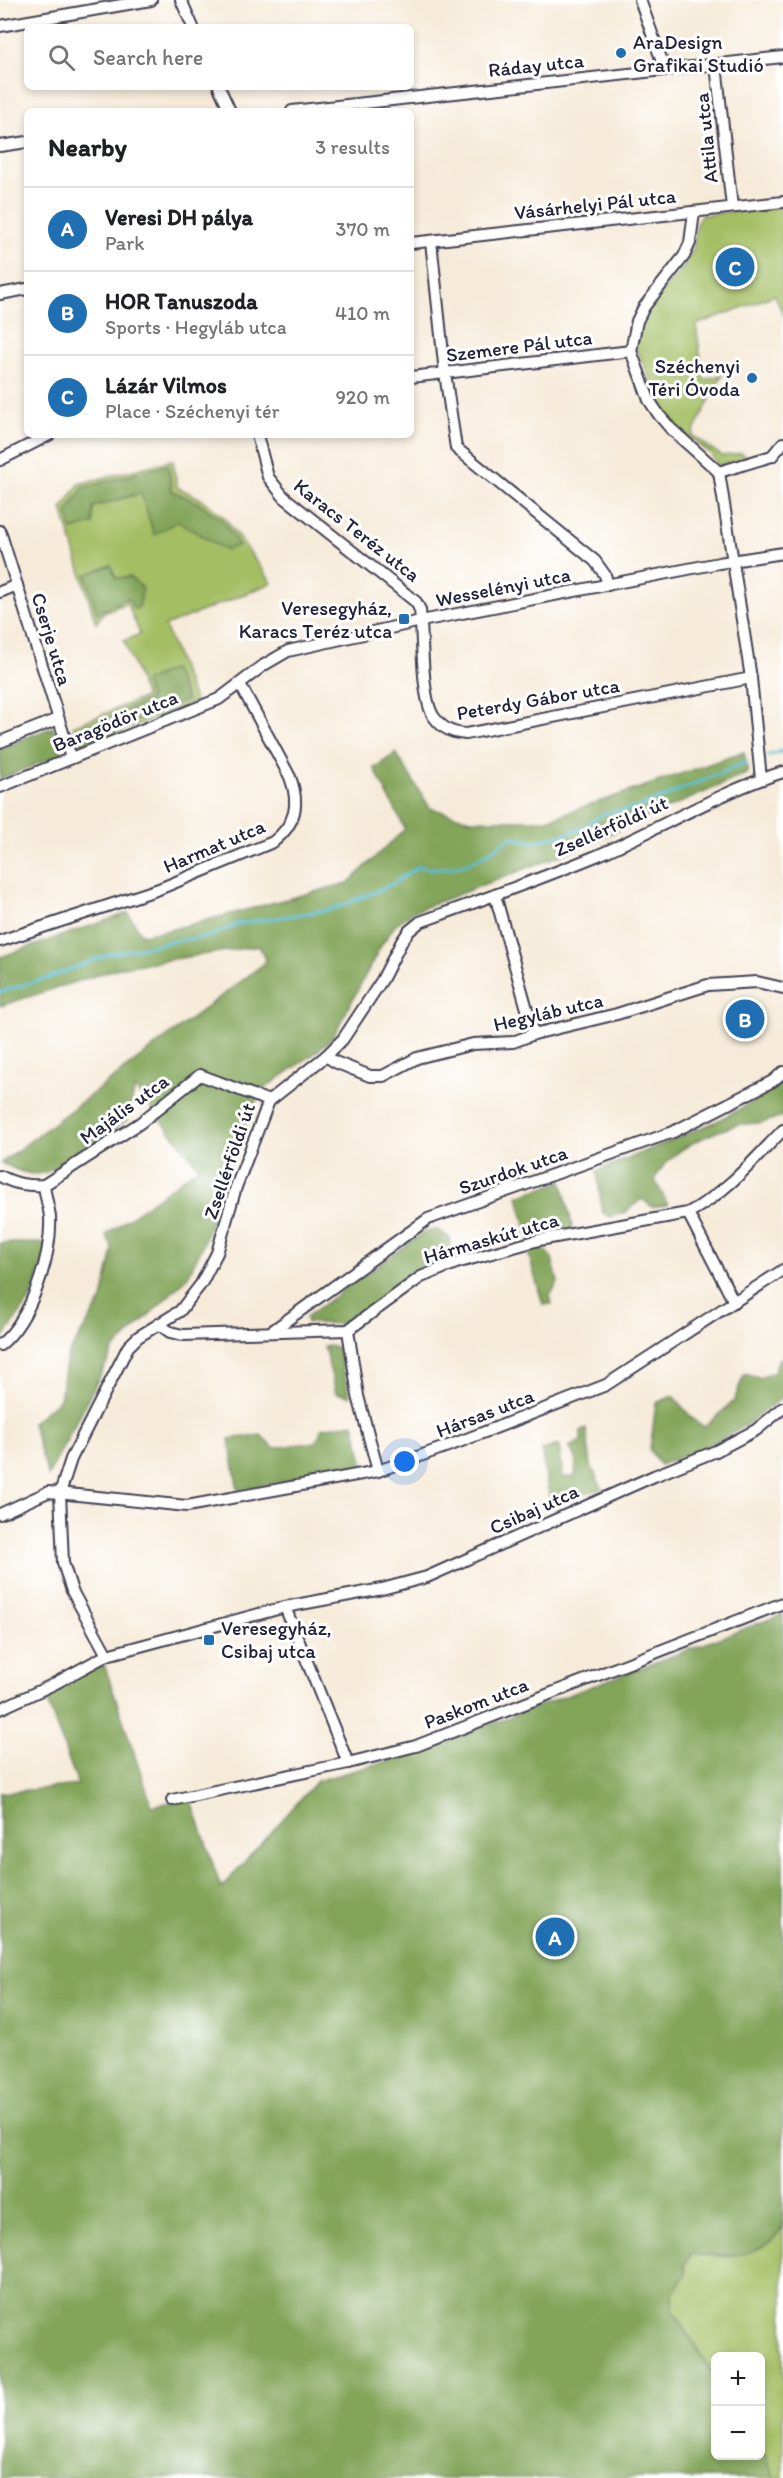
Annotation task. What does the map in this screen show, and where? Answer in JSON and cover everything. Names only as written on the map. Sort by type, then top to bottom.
[{"type":"street","points":[[0,26],[151,0]]},
{"type":"street","points":[[181,0],[192,24]]},
{"type":"street","points":[[640,0],[665,70]]},
{"type":"street","name":"Ráday utca","points":[[317,108],[783,57]]},
{"type":"street","name":"Attila utca","points":[[716,65],[732,207]]},
{"type":"street","points":[[220,90],[229,108]]},
{"type":"street","points":[[0,146],[24,142]]},
{"type":"street","name":"Vásárhelyi Pál utca","points":[[414,243],[783,202]]},
{"type":"street","points":[[694,212],[690,243],[684,256],[644,307],[637,321],[631,351],[649,400],[659,415],[671,429],[719,472],[731,561],[751,678],[761,779]]},
{"type":"street","points":[[431,241],[445,373],[456,448],[595,561],[605,574],[608,585]]},
{"type":"street","points":[[0,294],[24,290]]},
{"type":"street","name":"Szemere Pál utca","points":[[414,377],[631,351]]},
{"type":"street","points":[[0,460],[44,438]]},
{"type":"street","name":"Karacs Teréz utca","points":[[258,438],[265,469],[277,489],[299,509],[410,595],[420,610],[421,621]]},
{"type":"street","points":[[719,472],[772,456],[783,443]]},
{"type":"street","name":"Cserje utca","points":[[0,531],[71,758]]},
{"type":"street","name":"Wesselényi utca","points":[[240,684],[264,665],[288,651],[421,621],[731,561],[783,554]]},
{"type":"street","points":[[0,592],[17,585]]},
{"type":"street","name":"Peterdy Gábor utca","points":[[421,621],[428,700],[432,715],[443,727],[453,733],[466,734],[751,678]]},
{"type":"street","name":"Baragödör utca","points":[[0,786],[219,699],[240,684]]},
{"type":"street","name":"Harmat utca","points":[[0,941],[159,889],[273,842],[282,835],[294,816],[296,792],[240,684]]},
{"type":"street","points":[[0,742],[58,719]]},
{"type":"street","name":"Zsellérföldi út","points":[[107,1655],[72,1591],[63,1563],[60,1492],[71,1459],[128,1347],[138,1337],[180,1311],[201,1284],[217,1253],[236,1187],[269,1101],[326,1056],[343,1039],[362,1012],[409,931],[420,922],[597,856],[672,819],[761,779],[783,772]]},
{"type":"street","points":[[495,895],[534,1034]]},
{"type":"street","name":"Hegyláb utca","points":[[326,1056],[370,1076],[382,1076],[417,1058],[445,1050],[473,1044],[513,1042],[534,1034],[617,1014],[708,985],[757,982],[783,988]]},
{"type":"street","name":"Szurdok utca","points":[[272,1331],[428,1219],[673,1132],[773,1081],[783,1072]]},
{"type":"street","name":"Majális utca","points":[[44,1185],[140,1123],[200,1075],[269,1101]]},
{"type":"street","name":"Hármaskút utca","points":[[348,1330],[422,1276],[456,1263],[539,1240],[688,1213],[725,1190],[783,1130]]},
{"type":"street","points":[[0,1176],[14,1183],[30,1186],[44,1185],[50,1216],[49,1243],[37,1287],[20,1319],[0,1344]]},
{"type":"street","points":[[688,1213],[733,1300]]},
{"type":"street","name":"Hársas utca","points":[[60,1492],[187,1506],[378,1471],[606,1385],[681,1337],[733,1300],[783,1270]]},
{"type":"street","points":[[159,1324],[170,1332],[183,1335],[348,1330],[358,1396],[378,1471]]},
{"type":"street","name":"Csibaj utca","points":[[0,1709],[52,1685],[107,1655],[285,1607],[382,1589],[427,1577],[654,1476],[716,1451],[756,1430],[783,1408]]},
{"type":"street","points":[[0,1514],[48,1492],[60,1492]]},
{"type":"street","name":"Paskom utca","points":[[172,1800],[348,1763],[416,1746],[783,1603]]},
{"type":"street","points":[[285,1607],[348,1763]]},
{"type":"green space","points":[[783,205],[783,315],[775,295],[696,325],[704,380],[722,375],[692,435],[722,456],[742,453],[747,460],[717,465],[711,454],[677,428],[653,398],[649,377],[635,346],[641,324],[654,301],[684,266],[693,249],[697,221],[702,215]]},
{"type":"green space","points":[[173,460],[177,487],[201,499],[224,517],[272,583],[165,626],[195,702],[80,748],[73,726],[146,697],[124,641],[140,634],[127,603],[104,612],[96,623],[62,509],[79,484]],"holes":[[[168,465],[172,491],[200,504],[225,550],[178,521],[141,493],[93,507]],[[110,565],[116,578],[139,607],[128,598],[86,575]],[[173,669],[187,700],[82,742],[79,729],[150,700]]]},
{"type":"green space","points":[[168,465],[172,491],[200,504],[222,520],[239,545],[225,550],[178,521],[154,535],[141,493],[93,507],[93,524],[72,530],[67,512],[83,488]]},
{"type":"green space","points":[[111,565],[116,578],[130,577],[143,588],[139,607],[134,609],[128,598],[97,613],[86,575]]},
{"type":"green space","points":[[173,669],[187,700],[83,743],[78,730],[150,700],[145,681]]},
{"type":"green space","points":[[53,727],[62,754],[0,779],[0,748]]},
{"type":"green space","points":[[744,752],[748,773],[564,854],[415,911],[396,924],[382,944],[333,1037],[315,1053],[261,1091],[237,1144],[203,1245],[187,1278],[114,1349],[48,1476],[32,1423],[60,1399],[67,1357],[102,1299],[113,1250],[106,1235],[199,1167],[135,1088],[127,1120],[58,1167],[47,1172],[32,1174],[1,1163],[266,962],[259,946],[122,967],[0,1006],[0,957],[128,913],[142,935],[348,883],[405,829],[374,768],[396,753],[430,808],[471,820],[546,820]]},
{"type":"green space","points":[[783,1082],[783,1116],[761,1123],[740,1124],[699,1139],[668,1161],[655,1180],[668,1205],[652,1207],[642,1199],[625,1212],[610,1217],[602,1212],[597,1171],[715,1122]]},
{"type":"green space","points":[[562,1181],[573,1230],[528,1237],[518,1196]]},
{"type":"green space","points":[[427,1230],[438,1230],[450,1238],[450,1249],[405,1277],[370,1308],[343,1324],[307,1323],[306,1317]]},
{"type":"green space","points":[[0,1243],[49,1243],[32,1297],[0,1342]]},
{"type":"green space","points":[[543,1248],[552,1258],[558,1282],[550,1296],[552,1304],[543,1305],[528,1252]]},
{"type":"green space","points":[[324,1346],[337,1347],[350,1396],[336,1393]]},
{"type":"green space","points":[[783,1357],[783,1397],[749,1423],[714,1443],[660,1465],[650,1450],[656,1403],[673,1396],[692,1418],[704,1427],[734,1401],[744,1374],[759,1378],[775,1372],[778,1360]]},
{"type":"green space","points":[[354,1423],[364,1466],[238,1490],[229,1439],[261,1435],[274,1448],[316,1442],[322,1428]]},
{"type":"green space","points":[[586,1428],[591,1465],[602,1488],[551,1506],[541,1450],[559,1445],[563,1477],[575,1477],[576,1457],[569,1447],[581,1441],[581,1430]]},
{"type":"green space","points":[[783,1614],[783,2227],[765,2246],[754,2251],[717,2256],[691,2254],[684,2265],[686,2274],[673,2293],[672,2308],[711,2371],[711,2460],[765,2460],[765,2454],[774,2478],[0,2478],[0,1793],[78,1785],[44,1693],[104,1664],[152,1806],[191,1798],[221,1888],[317,1781],[409,1755]]},
{"type":"green space","points":[[783,2227],[783,2478],[774,2478],[765,2454],[765,2352],[711,2352],[711,2371],[672,2308],[673,2293],[686,2274],[684,2265],[691,2254],[729,2257],[779,2233]]},
{"type":"waterway","points":[[767,756],[783,751]]},
{"type":"waterway","points":[[0,992],[48,978],[110,954],[175,941],[209,937],[237,924],[333,909],[389,886],[418,867],[432,869],[457,867],[489,852],[511,837],[534,842],[582,829],[604,813],[637,808],[747,762]]},
{"type":"place","name":"AraDesign Grafikai Studió","points":[[621,53]]},
{"type":"place","name":"Lázár Vilmos","points":[[735,267]]},
{"type":"place","name":"Széchenyi Téri Óvoda","points":[[752,378]]},
{"type":"place","name":"Veresegyház, Karacs Teréz utca","points":[[404,619]]},
{"type":"place","name":"HOR Tanuszoda","points":[[745,1019]]},
{"type":"place","name":"Veresegyház, Csibaj utca","points":[[209,1640]]},
{"type":"place","name":"Veresi DH pálya","points":[[555,1937]]}]
